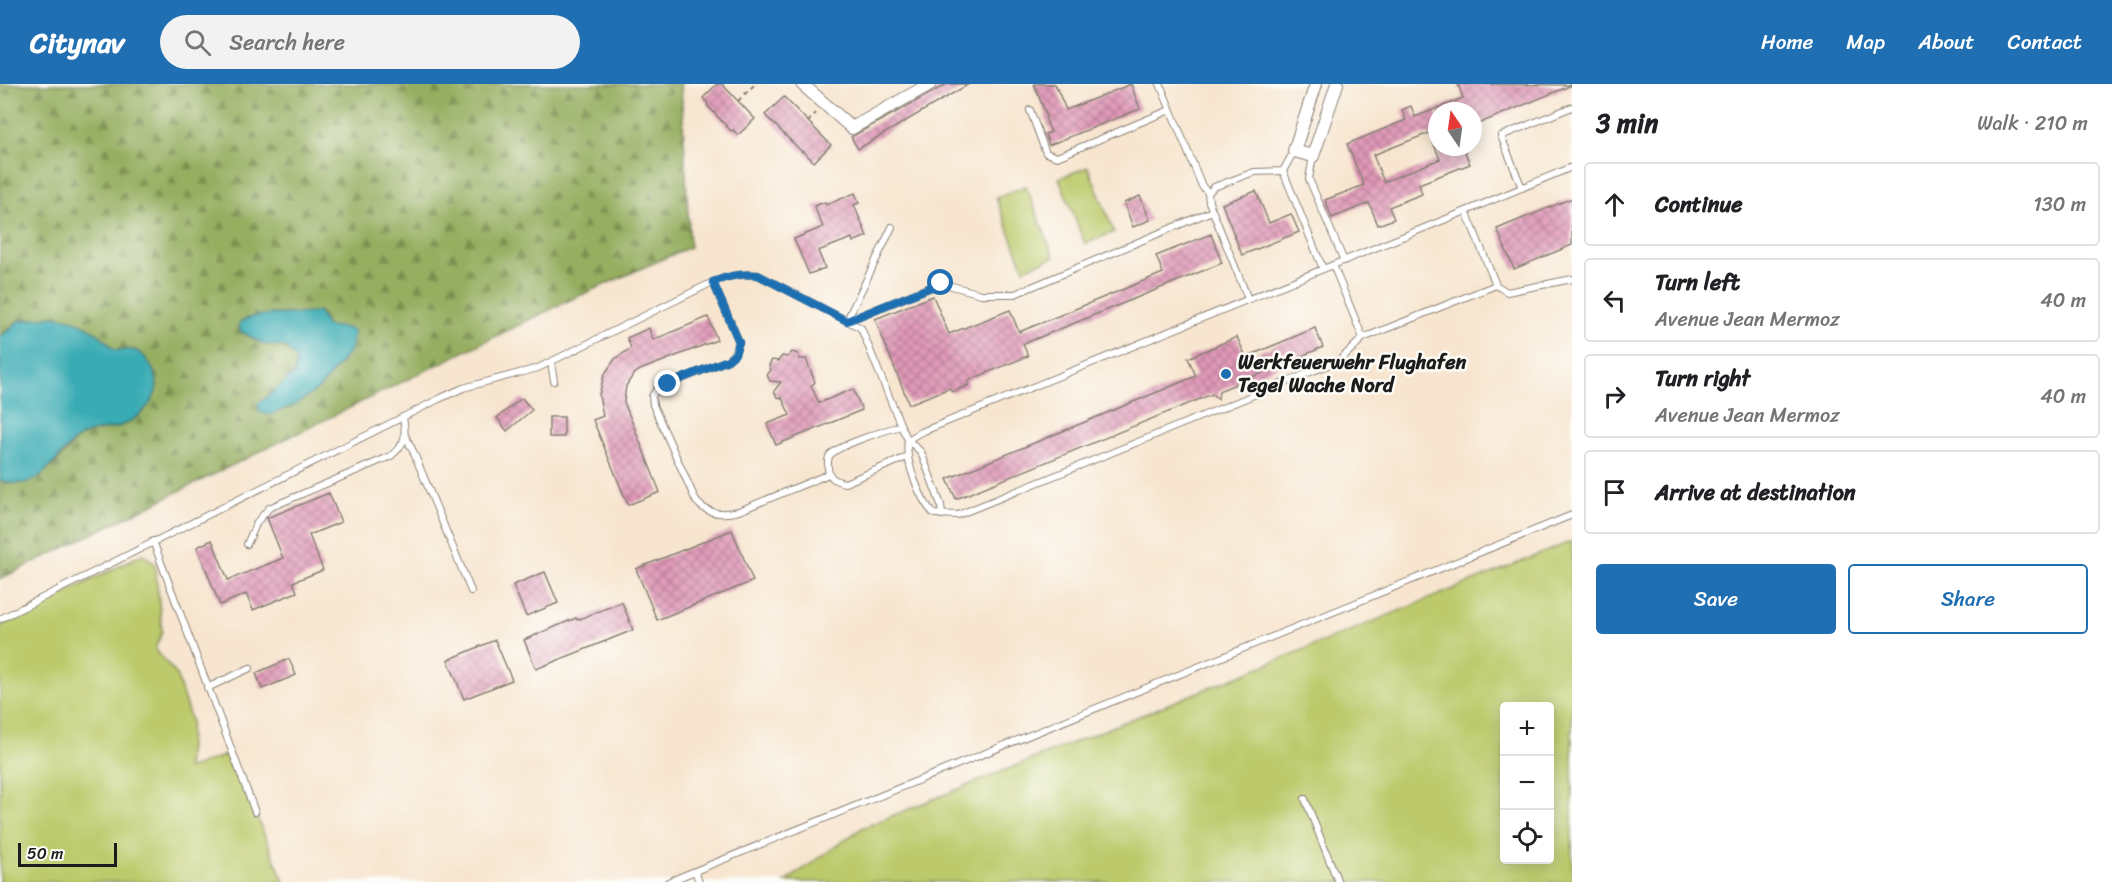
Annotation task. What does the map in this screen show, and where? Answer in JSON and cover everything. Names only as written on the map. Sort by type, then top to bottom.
[{"type":"street","points":[[802,84],[852,128],[930,84]]},
{"type":"street","points":[[1316,84],[1294,151],[1313,156],[1337,84]]},
{"type":"lane","points":[[1160,84],[1202,186],[1208,193]]},
{"type":"lane","points":[[1522,188],[1501,136],[1572,107]]},
{"type":"lane","points":[[1030,110],[1046,153],[1057,157],[1170,110]]},
{"type":"lane","points":[[1283,171],[1294,151]]},
{"type":"lane","points":[[1313,156],[1309,179],[1344,261]]},
{"type":"lane","points":[[908,440],[919,433],[1572,167]]},
{"type":"lane","points":[[1248,299],[1212,211],[1207,197],[1208,193],[1214,187],[1254,172],[1283,171]]},
{"type":"lane","points":[[1283,171],[1323,269]]},
{"type":"lane","points":[[847,321],[941,283],[981,294],[1015,294],[1212,211]]},
{"type":"lane","points":[[1466,211],[1496,285],[1507,292],[1572,279]]},
{"type":"lane","points":[[847,321],[892,227]]},
{"type":"lane","points":[[1333,265],[1363,338]]},
{"type":"lane","points":[[0,619],[463,388],[538,369],[713,282],[743,273],[758,275],[861,328],[901,426],[908,440],[921,453],[941,505],[942,514]]},
{"type":"lane","points":[[713,282],[739,342],[735,354],[728,360],[657,389],[652,396],[653,405],[696,501],[701,508],[713,513],[739,512],[829,474]]},
{"type":"lane","points":[[908,440],[907,457],[927,506],[934,514],[958,515],[1340,360],[1363,338],[1496,285]]},
{"type":"lane","points":[[550,362],[554,381]]},
{"type":"lane","points":[[403,417],[406,438],[471,591]]},
{"type":"lane","points":[[901,426],[844,447],[830,455],[827,462],[829,474],[835,481],[845,483],[907,457]]},
{"type":"lane","points":[[247,544],[257,522],[269,508],[391,456],[406,438]]},
{"type":"lane","points":[[668,882],[1572,515]]},
{"type":"lane","points":[[153,541],[255,812]]},
{"type":"lane","points":[[207,687],[250,668]]},
{"type":"lane","points":[[1305,799],[1338,882]]},
{"type":"lane","points":[[695,871],[699,882]]},
{"type":"path","points":[[738,101],[755,84]]},
{"type":"green space","points":[[0,84],[681,84],[690,247],[572,299],[0,579],[0,480],[18,482],[34,478],[56,463],[81,436],[118,427],[138,415],[134,350],[115,350],[103,338],[43,318],[18,321],[0,336]]},
{"type":"green space","points":[[1088,167],[1114,232],[1085,244],[1059,178]]},
{"type":"green space","points":[[1026,186],[1054,257],[1024,269],[996,198]]},
{"type":"green space","points":[[1572,541],[1572,882],[785,882],[862,828]]},
{"type":"green space","points":[[143,554],[155,564],[162,632],[155,649],[176,674],[191,721],[187,769],[226,755],[255,812],[284,882],[0,882],[0,626]]},
{"type":"water","points":[[318,311],[327,326],[348,328],[354,332],[350,351],[320,388],[295,405],[269,415],[259,412],[258,404],[294,374],[296,359],[285,347],[263,344],[240,331],[239,323],[247,318],[267,314],[299,314]]},
{"type":"water","points":[[53,316],[74,320],[86,326],[116,350],[134,350],[142,354],[156,378],[155,394],[146,408],[132,420],[117,427],[87,433],[77,439],[41,476],[23,483],[0,480],[0,336],[18,321]]},
{"type":"building","points":[[717,84],[722,84],[755,119],[738,135],[733,130],[731,131],[703,98]]},
{"type":"building","points":[[947,84],[969,84],[858,149],[851,137]]},
{"type":"building","points":[[1034,84],[1055,84],[1066,110],[1131,84],[1140,109],[1049,145],[1045,134],[1051,132]]},
{"type":"building","points":[[1458,84],[1572,85],[1482,122],[1482,102],[1453,102],[1463,98]]},
{"type":"building","points":[[784,97],[831,145],[814,162],[765,115]]},
{"type":"building","points":[[1411,106],[1415,117],[1428,112],[1428,133],[1373,155],[1384,182],[1440,159],[1439,156],[1467,156],[1470,164],[1419,184],[1422,194],[1389,207],[1394,219],[1378,225],[1369,203],[1332,218],[1325,200],[1364,185],[1347,144],[1406,120],[1402,110]]},
{"type":"building","points":[[1256,191],[1269,223],[1291,214],[1299,232],[1242,255],[1222,204]]},
{"type":"building","points":[[855,193],[859,203],[854,205],[867,236],[853,242],[852,238],[818,251],[825,268],[809,274],[794,239],[823,227],[814,206],[825,202],[826,205]]},
{"type":"building","points":[[1140,196],[1150,220],[1133,227],[1124,203]]},
{"type":"building","points":[[1572,198],[1572,245],[1514,269],[1497,229]]},
{"type":"building","points":[[1211,234],[1222,263],[1023,344],[1028,356],[967,381],[969,385],[952,392],[950,388],[909,404],[875,319],[933,296],[949,334],[1010,310],[1019,332],[1163,273],[1156,256]]},
{"type":"building","points":[[708,317],[717,340],[640,370],[633,375],[626,386],[624,402],[660,492],[628,505],[593,420],[603,416],[599,395],[604,375],[615,359],[631,348],[627,338],[649,328],[653,340]]},
{"type":"building","points":[[1315,328],[1323,347],[1219,391],[1218,399],[1212,394],[956,499],[947,479],[1196,376],[1188,358],[1237,337],[1246,357]]},
{"type":"building","points":[[792,352],[798,354],[800,359],[806,359],[815,382],[811,386],[819,403],[853,389],[862,410],[776,445],[767,424],[790,415],[782,398],[777,397],[774,391],[781,382],[770,381],[767,375],[771,370],[769,365],[772,360],[778,361],[782,356],[788,357]]},
{"type":"building","points":[[522,398],[532,410],[507,431],[497,418]]},
{"type":"building","points":[[549,417],[564,417],[564,437],[549,437]]},
{"type":"building","points":[[329,493],[341,522],[309,535],[323,570],[293,582],[297,592],[253,610],[246,594],[220,605],[197,547],[212,540],[228,580],[283,558],[267,518]]},
{"type":"building","points":[[732,530],[753,581],[657,620],[636,569]]},
{"type":"building","points":[[545,572],[558,603],[526,616],[513,585]]},
{"type":"building","points":[[622,602],[633,630],[536,669],[524,640]]},
{"type":"building","points":[[495,640],[512,680],[464,699],[448,660]]},
{"type":"building","points":[[289,659],[296,675],[262,689],[256,673]]},
{"type":"place","name":"Werkfeuerwehr Flughafen Tegel Wache Nord","points":[[1226,374]]},
{"type":"route","points":[[668,384],[728,360],[735,354],[739,342],[713,282],[729,276],[743,273],[758,275],[847,321],[941,283]]}]
